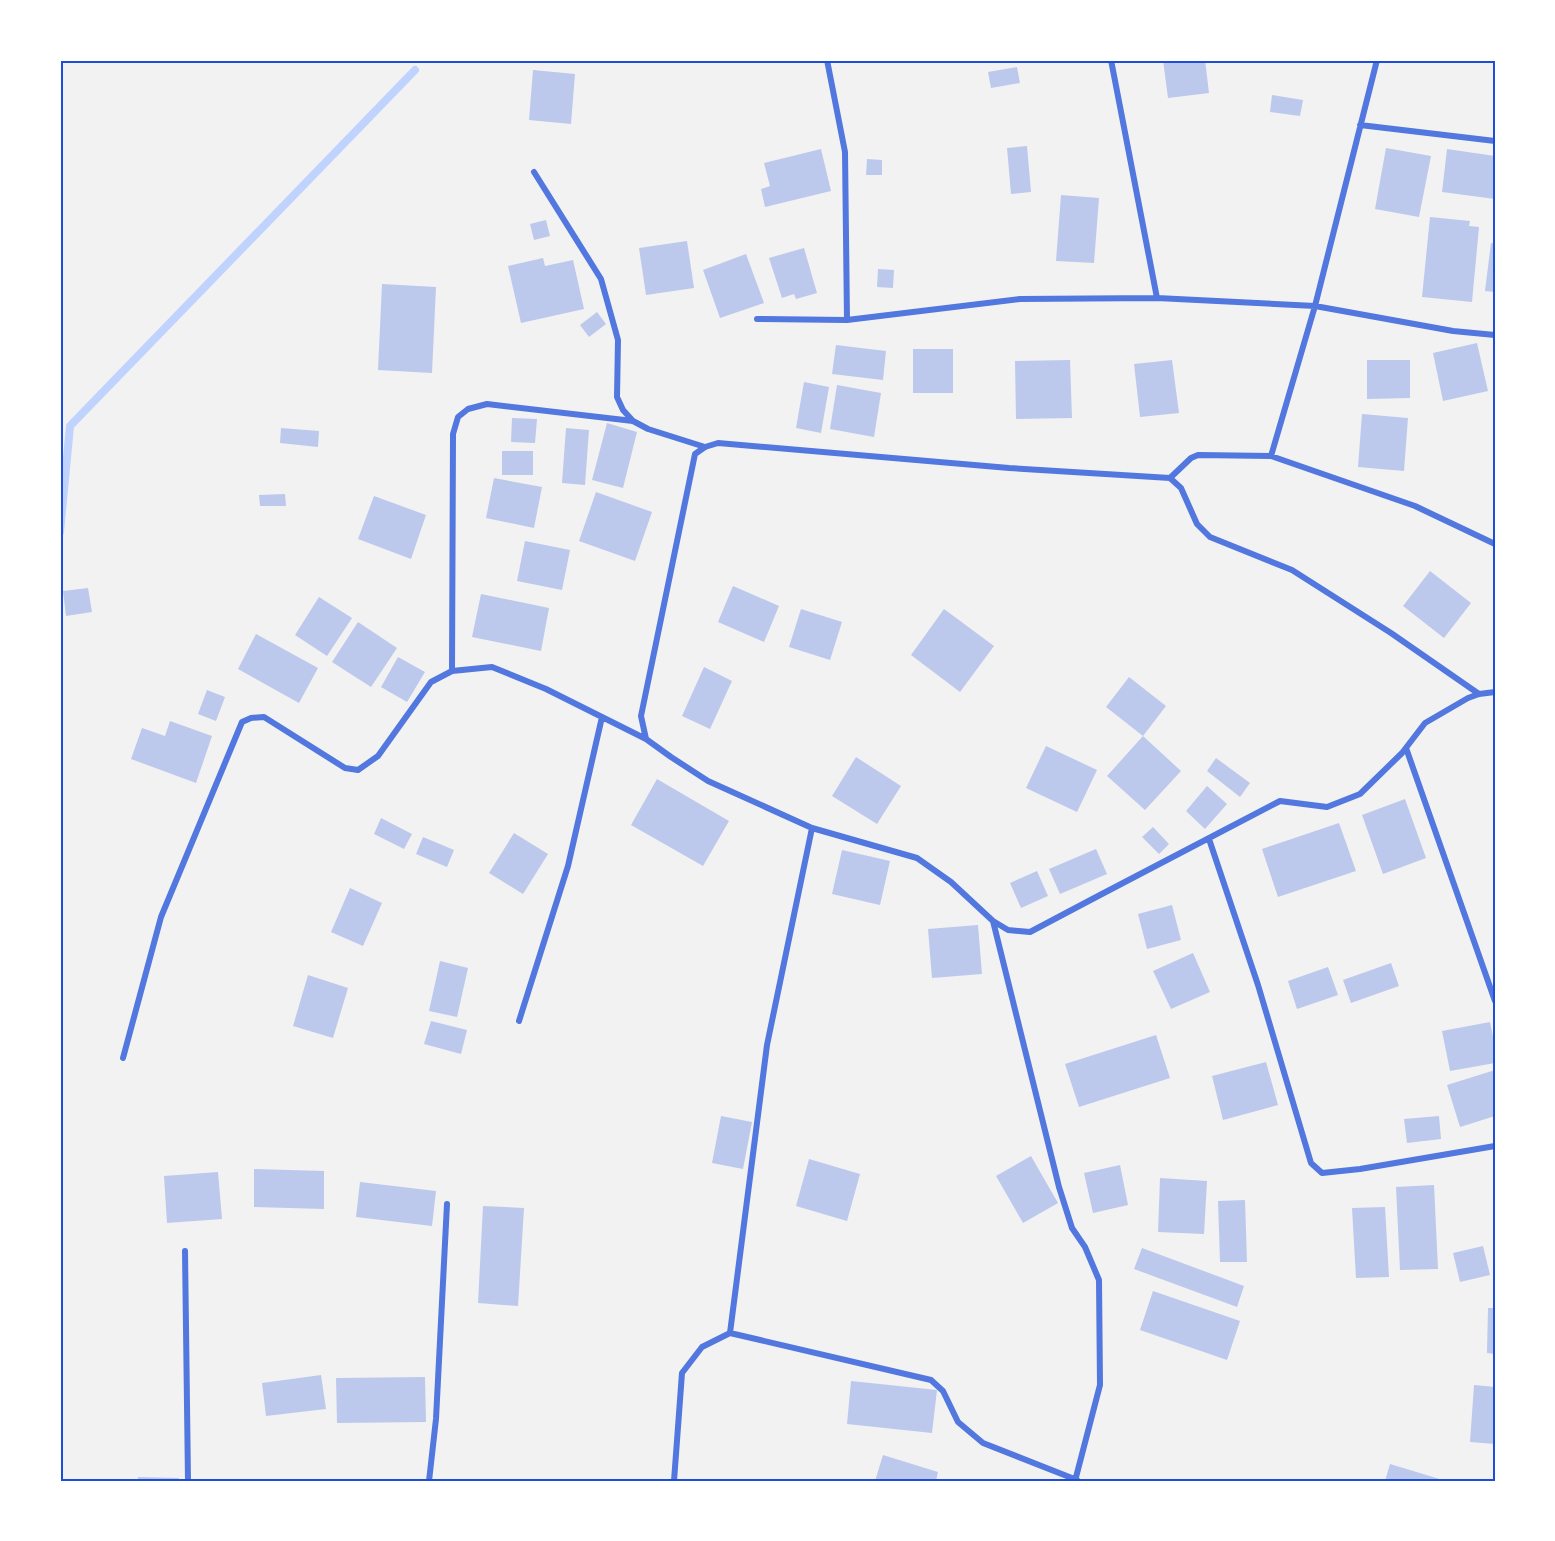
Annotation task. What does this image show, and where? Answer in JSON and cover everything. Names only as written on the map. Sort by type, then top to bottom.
[{"type":"street","points":[[827,60],[845,152],[847,320]]},
{"type":"street","points":[[1111,60],[1157,298]]},
{"type":"street","points":[[1271,456],[1315,306],[1377,60]]},
{"type":"street","points":[[1360,125],[1495,141]]},
{"type":"street","points":[[534,172],[601,279],[618,340],[617,397],[623,410],[633,421],[648,429],[705,447]]},
{"type":"street","points":[[757,320],[847,320],[1020,299],[1157,298],[1315,306],[1453,331],[1495,335]]},
{"type":"street","points":[[452,671],[453,435],[458,417],[468,409],[487,404],[633,421]]},
{"type":"street","points":[[645,739],[641,716],[696,454],[705,447],[718,443],[998,467],[1170,478],[1180,488],[1197,524],[1210,537],[1292,570],[1391,633],[1479,694]]},
{"type":"street","points":[[1170,478],[1198,455],[1271,456],[1415,506],[1495,544]]},
{"type":"street","points":[[123,1058],[161,917],[242,722],[251,718],[264,717],[345,768],[358,770],[378,756],[431,681],[452,671],[492,667],[546,689],[602,717],[645,739],[708,781],[812,828],[917,858],[951,882],[993,921],[1008,930],[1030,932],[1280,801],[1327,807],[1360,794],[1406,748],[1425,723],[1468,698],[1495,692]]},
{"type":"street","points":[[519,1021],[568,866],[602,717]]},
{"type":"street","points":[[1406,748],[1495,1001]]},
{"type":"street","points":[[730,1333],[767,1045],[812,828]]},
{"type":"street","points":[[1209,839],[1258,985],[1311,1163],[1322,1173],[1360,1169],[1495,1146]]},
{"type":"street","points":[[674,1481],[682,1372],[702,1347],[730,1333],[931,1380],[943,1391],[958,1422],[983,1443],[1076,1481],[1100,1385],[1099,1280],[1084,1247],[1072,1228],[1059,1187],[993,921]]},
{"type":"street","points":[[429,1481],[436,1419],[447,1204]]},
{"type":"street","points":[[186,1251],[188,1481]]},
{"type":"building","points":[[1163,60],[1205,60],[1209,93],[1168,98]]},
{"type":"building","points":[[1017,67],[1020,83],[991,88],[988,72]]},
{"type":"building","points":[[533,70],[575,74],[571,124],[529,120]]},
{"type":"building","points":[[1272,95],[1303,100],[1300,116],[1270,112]]},
{"type":"building","points":[[1027,146],[1031,192],[1011,194],[1007,148]]},
{"type":"building","points":[[1386,148],[1431,156],[1419,217],[1375,209]]},
{"type":"building","points":[[821,149],[831,191],[765,207],[761,189],[770,186],[764,163]]},
{"type":"building","points":[[1447,149],[1495,156],[1495,199],[1442,192]]},
{"type":"building","points":[[867,159],[882,160],[882,175],[866,175]]},
{"type":"building","points":[[1061,195],[1099,198],[1094,263],[1056,261]]},
{"type":"building","points":[[1430,217],[1470,221],[1469,226],[1479,227],[1472,302],[1422,297]]},
{"type":"building","points":[[546,220],[550,236],[534,240],[530,224]]},
{"type":"building","points":[[687,241],[694,288],[646,295],[639,248]]},
{"type":"building","points":[[1491,243],[1495,244],[1495,292],[1485,291]]},
{"type":"building","points":[[804,248],[817,293],[796,299],[794,294],[782,298],[769,258]]},
{"type":"building","points":[[746,254],[764,303],[720,318],[703,270]]},
{"type":"building","points":[[543,258],[545,266],[573,260],[584,309],[521,323],[508,266]]},
{"type":"building","points":[[878,269],[894,270],[893,288],[877,287]]},
{"type":"building","points":[[382,284],[436,287],[432,373],[378,370]]},
{"type":"building","points":[[597,312],[606,324],[589,337],[580,325]]},
{"type":"building","points":[[1477,343],[1488,391],[1443,401],[1433,353]]},
{"type":"building","points":[[836,345],[886,351],[883,380],[832,374]]},
{"type":"building","points":[[913,349],[953,349],[953,393],[913,393]]},
{"type":"building","points":[[1070,360],[1072,418],[1016,419],[1015,361]]},
{"type":"building","points":[[1172,360],[1179,413],[1140,417],[1134,364]]},
{"type":"building","points":[[1367,360],[1410,360],[1410,398],[1367,399]]},
{"type":"building","points":[[804,382],[829,387],[821,433],[796,428]]},
{"type":"building","points":[[837,385],[881,393],[874,437],[830,429]]},
{"type":"building","points":[[1362,414],[1408,418],[1404,471],[1358,467]]},
{"type":"building","points":[[512,418],[537,419],[535,443],[511,442]]},
{"type":"building","points":[[607,423],[637,432],[623,488],[592,480]]},
{"type":"building","points":[[281,428],[319,431],[318,447],[280,443]]},
{"type":"building","points":[[566,428],[589,430],[585,485],[562,483]]},
{"type":"building","points":[[502,451],[533,451],[533,475],[502,475]]},
{"type":"building","points":[[494,478],[542,487],[534,528],[486,518]]},
{"type":"building","points":[[596,492],[652,512],[635,561],[579,541]]},
{"type":"building","points":[[285,494],[286,506],[260,506],[259,495]]},
{"type":"building","points":[[374,496],[426,515],[411,559],[358,539]]},
{"type":"building","points":[[525,541],[570,550],[562,590],[517,581]]},
{"type":"building","points":[[1430,571],[1471,603],[1444,638],[1403,606]]},
{"type":"building","points":[[733,586],[779,606],[764,642],[718,622]]},
{"type":"building","points":[[88,588],[92,612],[66,616],[63,591]]},
{"type":"building","points":[[481,594],[549,608],[541,651],[472,637]]},
{"type":"building","points":[[319,597],[352,618],[327,656],[295,635]]},
{"type":"building","points":[[801,609],[842,622],[830,660],[789,647]]},
{"type":"building","points":[[944,609],[994,646],[960,692],[911,655]]},
{"type":"building","points":[[358,622],[397,648],[371,687],[332,662]]},
{"type":"building","points":[[256,634],[318,668],[299,703],[238,669]]},
{"type":"building","points":[[398,657],[425,672],[407,702],[381,687]]},
{"type":"building","points":[[704,667],[732,681],[710,729],[682,716]]},
{"type":"building","points":[[1129,677],[1166,706],[1143,736],[1106,707]]},
{"type":"building","points":[[207,690],[225,697],[216,721],[198,714]]},
{"type":"building","points":[[170,721],[212,736],[196,783],[131,759],[142,728],[165,736]]},
{"type":"building","points":[[1143,736],[1181,771],[1145,810],[1107,776]]},
{"type":"building","points":[[1046,746],[1097,770],[1077,812],[1026,788]]},
{"type":"building","points":[[856,757],[901,786],[877,824],[832,796]]},
{"type":"building","points":[[1216,758],[1250,783],[1240,797],[1207,771]]},
{"type":"building","points":[[657,779],[729,821],[703,866],[631,825]]},
{"type":"building","points":[[1207,786],[1227,804],[1205,829],[1186,811]]},
{"type":"building","points":[[1405,799],[1426,858],[1383,874],[1362,815]]},
{"type":"building","points":[[381,818],[412,834],[404,849],[374,834]]},
{"type":"building","points":[[1339,823],[1356,871],[1278,897],[1262,849]]},
{"type":"building","points":[[1153,827],[1169,844],[1159,854],[1142,837]]},
{"type":"building","points":[[514,833],[548,854],[523,894],[489,873]]},
{"type":"building","points":[[423,837],[454,850],[447,867],[416,854]]},
{"type":"building","points":[[1096,849],[1107,874],[1060,894],[1049,869]]},
{"type":"building","points":[[842,850],[890,861],[880,905],[832,894]]},
{"type":"building","points":[[1037,871],[1048,896],[1021,908],[1010,883]]},
{"type":"building","points":[[350,888],[382,903],[363,946],[331,932]]},
{"type":"building","points":[[1172,905],[1181,940],[1147,949],[1138,914]]},
{"type":"building","points":[[978,925],[982,974],[932,978],[928,929]]},
{"type":"building","points":[[1193,953],[1210,992],[1171,1009],[1153,971]]},
{"type":"building","points":[[440,961],[468,968],[457,1017],[429,1011]]},
{"type":"building","points":[[1391,963],[1399,986],[1351,1003],[1343,980]]},
{"type":"building","points":[[1328,967],[1338,995],[1297,1009],[1288,981]]},
{"type":"building","points":[[308,975],[348,988],[333,1038],[293,1026]]},
{"type":"building","points":[[431,1021],[467,1030],[461,1054],[424,1044]]},
{"type":"building","points":[[1490,1022],[1495,1046],[1495,1063],[1450,1071],[1442,1031]]},
{"type":"building","points":[[1156,1035],[1170,1078],[1079,1107],[1065,1064]]},
{"type":"building","points":[[1266,1062],[1278,1105],[1223,1120],[1212,1076]]},
{"type":"building","points":[[1495,1070],[1495,1116],[1460,1127],[1447,1085]]},
{"type":"building","points":[[721,1116],[752,1122],[743,1169],[712,1163]]},
{"type":"building","points":[[1439,1116],[1441,1139],[1407,1143],[1404,1119]]},
{"type":"building","points":[[1031,1156],[1058,1203],[1023,1223],[996,1176]]},
{"type":"building","points":[[809,1159],[860,1174],[847,1221],[796,1206]]},
{"type":"building","points":[[1120,1165],[1128,1205],[1093,1213],[1084,1173]]},
{"type":"building","points":[[254,1169],[324,1171],[324,1209],[254,1207]]},
{"type":"building","points":[[218,1172],[222,1219],[167,1223],[164,1176]]},
{"type":"building","points":[[1160,1178],[1207,1181],[1204,1234],[1158,1232]]},
{"type":"building","points":[[360,1182],[436,1191],[432,1226],[356,1217]]},
{"type":"building","points":[[1434,1185],[1438,1269],[1400,1270],[1396,1187]]},
{"type":"building","points":[[1245,1200],[1247,1262],[1220,1262],[1218,1201]]},
{"type":"building","points":[[483,1206],[524,1208],[518,1306],[478,1303]]},
{"type":"building","points":[[1385,1207],[1389,1277],[1356,1278],[1352,1208]]},
{"type":"building","points":[[1483,1246],[1490,1275],[1460,1282],[1453,1253]]},
{"type":"building","points":[[1142,1248],[1244,1286],[1237,1307],[1134,1269]]},
{"type":"building","points":[[1153,1291],[1240,1321],[1227,1360],[1140,1330]]},
{"type":"building","points":[[1488,1308],[1495,1308],[1495,1354],[1487,1353]]},
{"type":"building","points":[[321,1375],[326,1409],[266,1416],[262,1383]]},
{"type":"building","points":[[425,1377],[426,1422],[337,1423],[336,1378]]},
{"type":"building","points":[[851,1381],[937,1390],[932,1433],[847,1424]]},
{"type":"building","points":[[1474,1385],[1495,1387],[1495,1444],[1470,1442]]},
{"type":"building","points":[[883,1455],[938,1472],[936,1481],[875,1481]]},
{"type":"building","points":[[1390,1464],[1443,1480],[1443,1481],[1385,1481]]},
{"type":"building","points":[[138,1477],[179,1478],[179,1481],[138,1481]]},
{"type":"waterway","points":[[60,532],[70,426],[415,70]]}]
